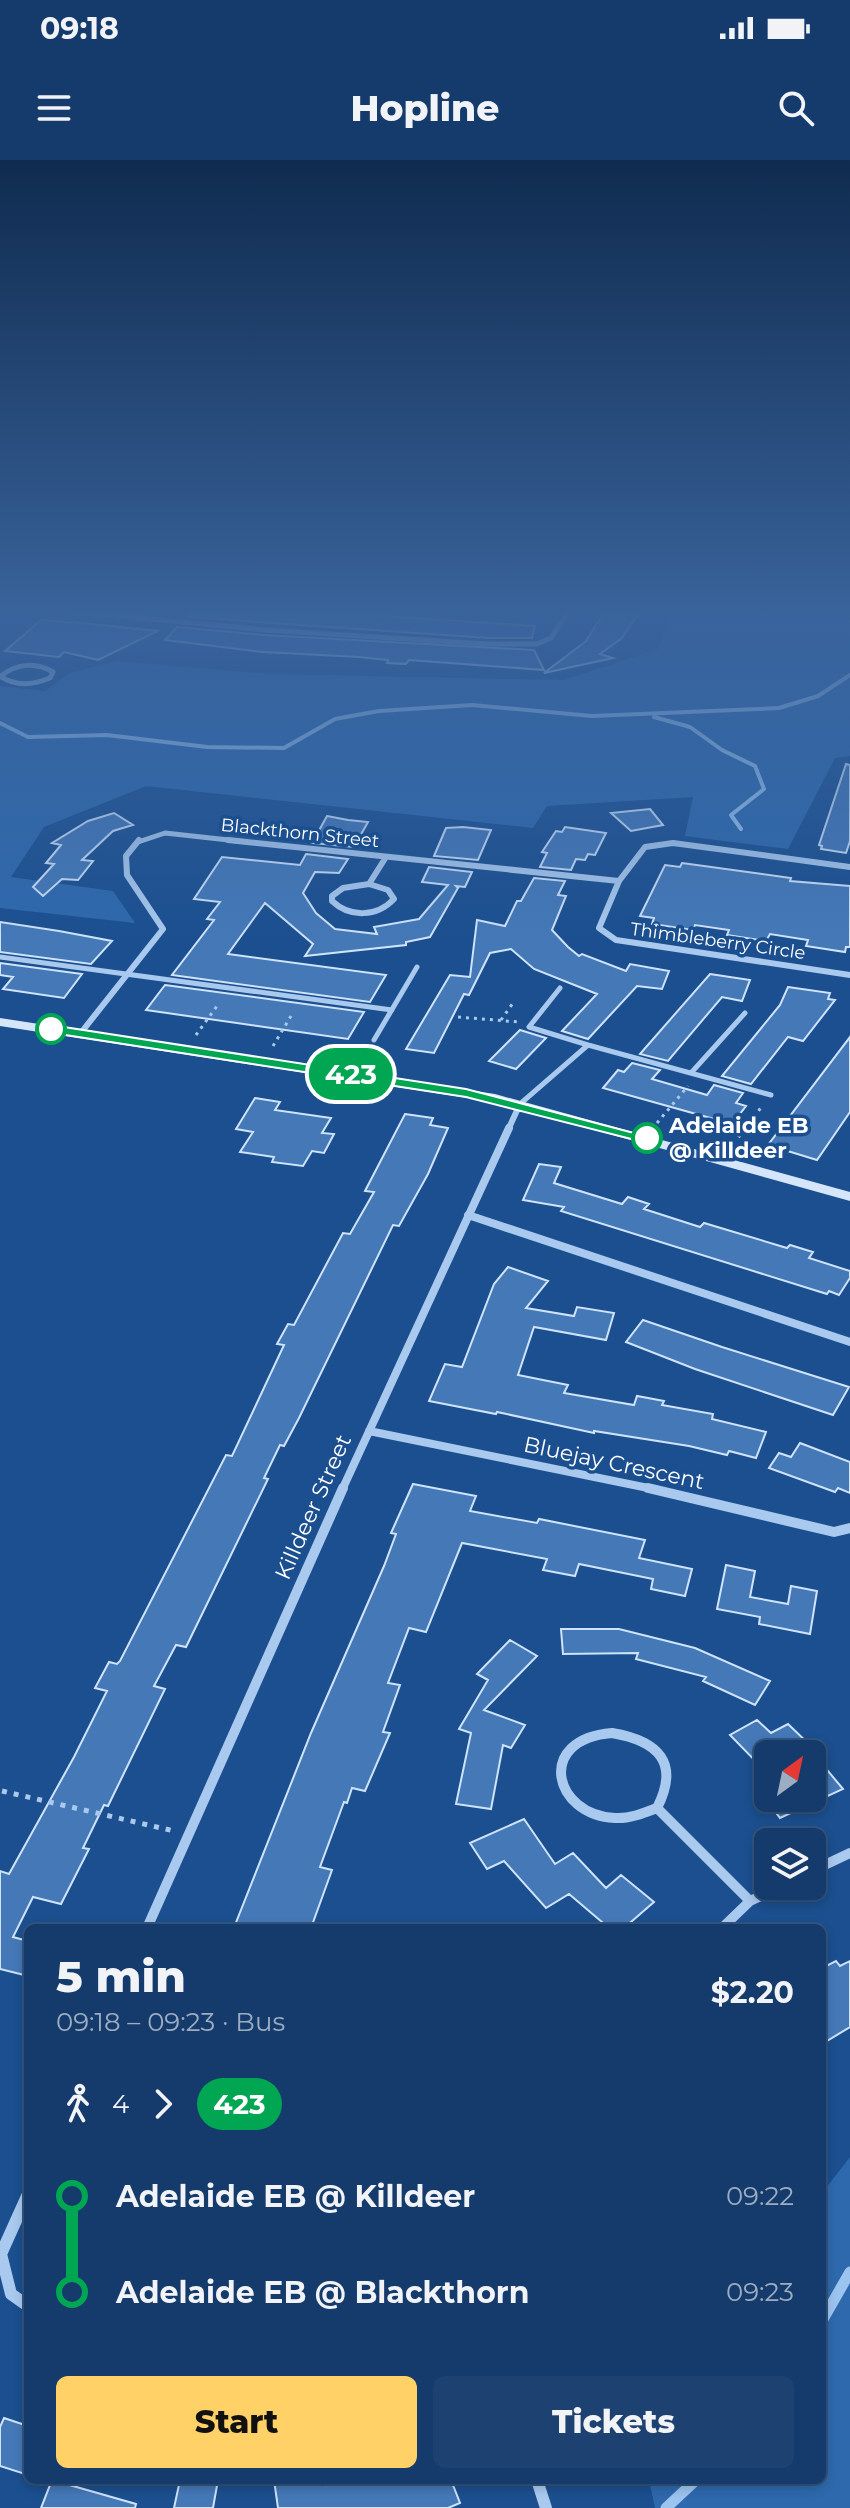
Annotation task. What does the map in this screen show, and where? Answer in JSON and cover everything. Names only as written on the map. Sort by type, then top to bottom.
[{"type":"main road","points":[[0,1022],[429,1086],[520,1104],[850,1197]]},
{"type":"street","name":"Blackthorn Street","points":[[80,1034],[163,929],[127,875],[126,856],[140,839],[165,833],[619,881]]},
{"type":"street","name":"Thimbleberry Circle","points":[[850,867],[673,843],[645,847],[619,881],[599,928],[616,940],[850,975]]},
{"type":"street","points":[[369,884],[388,890],[394,899],[392,904],[379,911],[359,913],[340,909],[332,901],[332,896],[343,888],[369,884],[386,857]]},
{"type":"street","name":"Killdeer Street","points":[[149,1924],[369,1431],[520,1104]]},
{"type":"street","points":[[468,1215],[850,1342]]},
{"type":"street","name":"Bluejay Crescent","points":[[369,1431],[719,1503],[834,1532],[850,1528]]},
{"type":"street","points":[[607,1732],[639,1738],[653,1747],[663,1759],[668,1772],[668,1785],[657,1808],[615,1818],[580,1806],[568,1794],[561,1780],[561,1765],[567,1752],[577,1742],[607,1732]]},
{"type":"street","points":[[657,1808],[750,1901]]},
{"type":"street","points":[[826,1864],[850,1853]]},
{"type":"street","points":[[726,1924],[754,1899]]},
{"type":"street","points":[[24,2203],[1,2254],[11,2294],[24,2303]]},
{"type":"street","points":[[538,2484],[546,2508]]},
{"type":"lane","points":[[0,957],[392,1010]]},
{"type":"lane","points":[[374,1040],[417,967]]},
{"type":"lane","points":[[560,988],[529,1027],[771,1095]]},
{"type":"lane","points":[[695,1074],[745,1013]]},
{"type":"lane","points":[[520,1104],[588,1045]]},
{"type":"path","points":[[501,1020],[513,1003]]},
{"type":"path","points":[[196,1035],[217,1006]]},
{"type":"path","points":[[273,1046],[291,1016]]},
{"type":"path","points":[[458,1017],[532,1023]]},
{"type":"path","points":[[657,1123],[695,1074]]},
{"type":"path","points":[[732,1145],[771,1095]]},
{"type":"path","points":[[2,1791],[188,1834]]},
{"type":"shaded area","points":[[0,721],[850,721],[850,756],[835,758],[788,849],[685,836],[693,797],[547,806],[533,828],[146,786],[44,827],[11,877],[113,891],[135,923],[0,908]]},
{"type":"shaded area","points":[[850,2157],[850,2508],[655,2508],[650,2484],[826,2484],[826,2188]]},
{"type":"building","points":[[846,764],[850,765],[850,841],[846,853],[821,849],[819,845]]},
{"type":"building","points":[[650,809],[663,825],[631,831],[611,813]]},
{"type":"building","points":[[114,813],[133,825],[113,831],[82,860],[93,861],[78,880],[62,879],[43,896],[33,887],[54,864],[46,863],[61,845],[52,843],[88,821]]},
{"type":"building","points":[[327,816],[368,822],[354,847],[312,843]]},
{"type":"building","points":[[565,827],[606,833],[595,855],[588,854],[585,860],[576,859],[571,870],[540,867],[547,853],[542,852],[556,831],[562,832]]},
{"type":"building","points":[[446,828],[491,830],[478,860],[434,856]]},
{"type":"building","points":[[306,854],[348,859],[339,873],[315,872],[303,893],[316,913],[335,929],[377,934],[374,927],[419,919],[448,885],[422,882],[429,867],[472,872],[465,887],[456,886],[458,888],[430,937],[406,942],[406,945],[305,956],[313,944],[265,903],[228,954],[386,975],[370,1002],[172,975],[214,920],[207,919],[220,902],[194,899],[222,857],[300,865]]},
{"type":"building","points":[[682,863],[791,878],[790,881],[850,886],[850,947],[846,947],[845,952],[806,946],[808,940],[770,934],[766,941],[727,935],[729,930],[695,925],[693,930],[652,924],[654,918],[640,916],[665,865],[680,867]]},
{"type":"building","points":[[534,878],[565,881],[558,895],[566,896],[552,930],[568,947],[579,956],[582,954],[626,971],[630,964],[669,971],[662,989],[637,986],[588,1039],[562,1031],[597,994],[534,969],[511,949],[490,953],[469,995],[464,994],[434,1053],[406,1049],[450,975],[470,977],[477,920],[505,926],[517,901],[521,901]]},
{"type":"building","points":[[0,922],[112,941],[91,964],[0,952]]},
{"type":"building","points":[[0,963],[82,974],[64,998],[3,989],[13,977],[0,975]]},
{"type":"building","points":[[710,974],[750,980],[742,1001],[722,997],[668,1061],[640,1054]]},
{"type":"building","points":[[165,985],[364,1012],[348,1039],[146,1010]]},
{"type":"building","points":[[788,987],[830,993],[828,999],[835,1000],[803,1041],[788,1037],[751,1084],[722,1076],[780,1005]]},
{"type":"building","points":[[520,1030],[546,1038],[516,1069],[489,1061]]},
{"type":"building","points":[[850,1037],[850,1112],[817,1160],[768,1145]]},
{"type":"building","points":[[632,1063],[660,1070],[652,1079],[707,1095],[714,1085],[743,1093],[736,1103],[746,1106],[732,1124],[603,1088],[618,1070],[624,1072]]},
{"type":"building","points":[[255,1098],[280,1102],[275,1110],[331,1118],[322,1133],[334,1134],[324,1153],[312,1151],[303,1166],[272,1162],[274,1157],[240,1152],[253,1132],[236,1129]]},
{"type":"building","points":[[405,1114],[433,1118],[430,1125],[448,1128],[428,1174],[399,1226],[393,1225],[299,1418],[284,1446],[280,1445],[264,1478],[268,1479],[186,1647],[176,1645],[154,1686],[165,1689],[108,1806],[104,1805],[83,1848],[89,1849],[61,1904],[33,1897],[13,1937],[24,1940],[24,1975],[0,1969],[0,1871],[9,1874],[74,1757],[107,1691],[95,1688],[109,1662],[117,1664],[120,1661],[226,1455],[232,1456],[284,1345],[277,1344],[288,1324],[294,1325],[343,1233],[350,1234],[374,1192],[365,1191]]},
{"type":"building","points":[[539,1164],[561,1167],[554,1183],[622,1204],[628,1197],[649,1204],[644,1209],[700,1227],[704,1223],[787,1248],[790,1245],[813,1252],[809,1258],[850,1271],[850,1278],[839,1295],[829,1291],[827,1294],[561,1211],[564,1207],[523,1200]]},
{"type":"building","points":[[508,1267],[548,1281],[526,1308],[574,1316],[577,1307],[614,1313],[606,1340],[534,1327],[518,1375],[568,1385],[564,1393],[634,1405],[637,1396],[664,1401],[662,1405],[713,1414],[712,1419],[766,1432],[756,1458],[729,1451],[727,1455],[689,1446],[594,1433],[429,1401],[445,1364],[462,1367],[494,1284]]},
{"type":"building","points":[[643,1320],[849,1387],[833,1415],[695,1369],[626,1342]]},
{"type":"building","points":[[800,1443],[850,1462],[850,1493],[838,1488],[835,1492],[769,1468],[779,1453],[791,1457]]},
{"type":"building","points":[[413,1484],[476,1496],[470,1511],[537,1523],[539,1519],[645,1540],[639,1558],[692,1569],[685,1596],[651,1589],[653,1579],[579,1564],[575,1576],[543,1570],[547,1559],[462,1543],[426,1632],[409,1628],[388,1683],[400,1685],[383,1732],[390,1733],[365,1791],[352,1788],[347,1803],[344,1802],[320,1867],[332,1870],[312,1924],[235,1924],[311,1733],[384,1566],[396,1534],[391,1533]]},
{"type":"building","points":[[726,1565],[755,1571],[750,1597],[788,1604],[791,1586],[817,1591],[810,1634],[759,1624],[760,1617],[717,1609]]},
{"type":"building","points":[[561,1629],[619,1629],[695,1648],[770,1681],[755,1705],[703,1681],[706,1677],[636,1659],[638,1653],[563,1654]]},
{"type":"building","points":[[510,1640],[537,1656],[484,1710],[525,1725],[511,1748],[503,1745],[491,1809],[456,1804],[471,1733],[459,1729],[488,1680],[477,1674]]},
{"type":"building","points":[[757,1720],[771,1733],[788,1724],[805,1740],[754,1740],[754,1760],[730,1735]]},
{"type":"building","points":[[826,1769],[843,1789],[826,1797]]},
{"type":"building","points":[[776,1812],[793,1812],[780,1818]]},
{"type":"building","points":[[524,1819],[555,1864],[573,1853],[606,1888],[621,1875],[654,1902],[629,1924],[604,1924],[569,1894],[546,1908],[504,1861],[487,1869],[470,1843]]},
{"type":"building","points":[[836,1961],[840,1966],[850,1961],[850,2027],[826,2042],[826,1966]]},
{"type":"building","points":[[4,2418],[24,2425],[24,2474],[0,2466],[0,2427]]},
{"type":"building","points":[[50,2484],[66,2484],[136,2504],[135,2508],[41,2508]]},
{"type":"building","points":[[179,2484],[217,2484],[213,2508],[174,2508]]},
{"type":"building","points":[[275,2484],[453,2484],[460,2503],[448,2508],[278,2508]]},
{"type":"waterway","points":[[0,723],[28,737],[107,735],[207,747],[284,748],[332,721]]},
{"type":"waterway","points":[[667,721],[690,727],[722,750],[755,766],[764,789],[731,815],[741,829]]},
{"type":"waterway","points":[[826,2314],[850,2272]]},
{"type":"waterway","points":[[666,2508],[692,2484]]},
{"type":"bus line","name":"423","points":[[51,1029],[495,1098],[647,1138]]},
{"type":"place","name":"Adelaide EB @ Killdeer","points":[[647,1138]]}]
